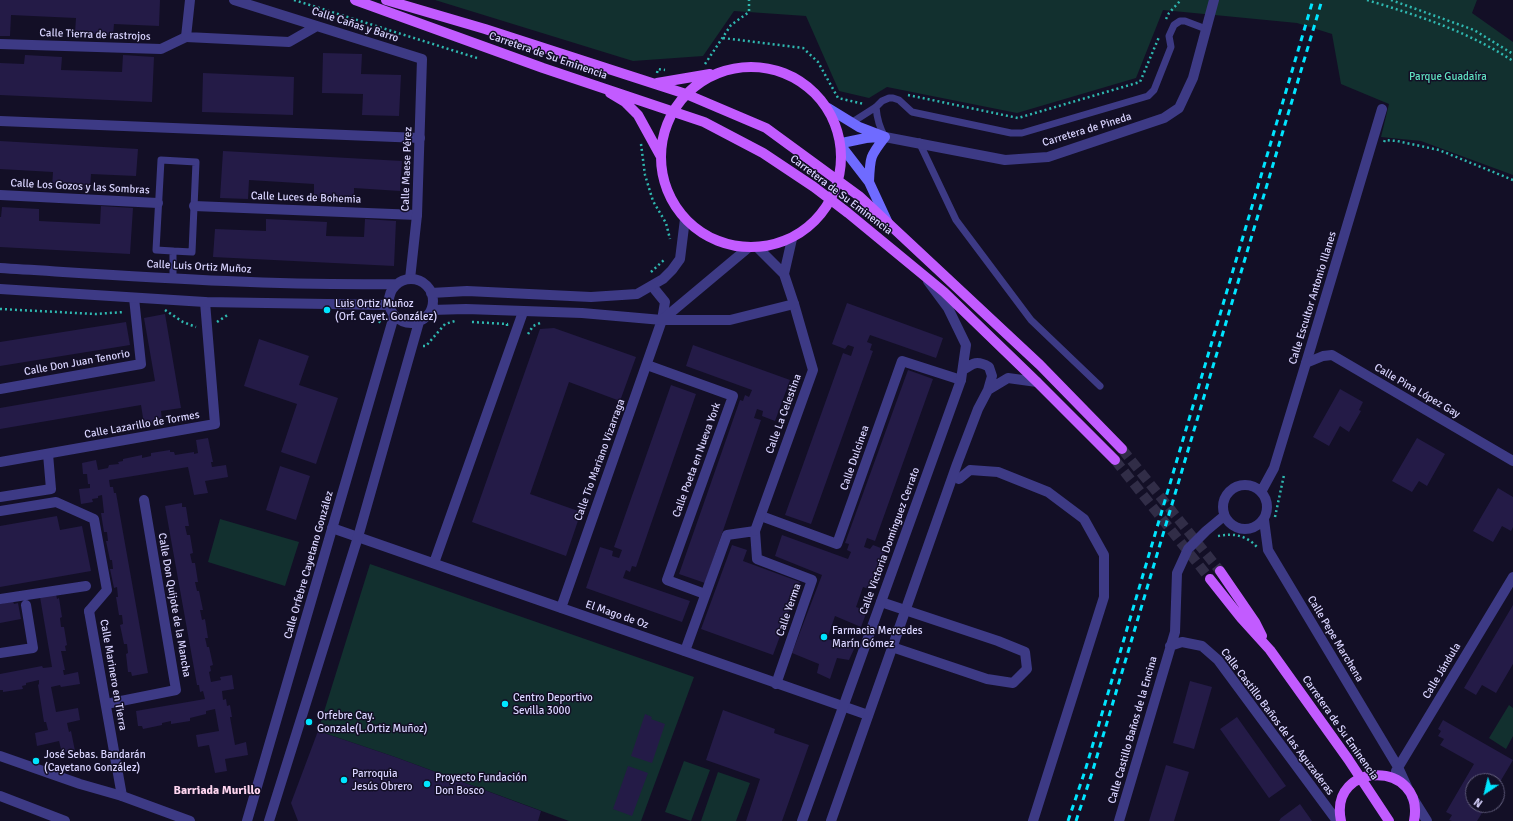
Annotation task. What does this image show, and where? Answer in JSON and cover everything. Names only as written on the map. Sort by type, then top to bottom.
[{"type":"main road","name":"Carretera de Su Eminencia","points":[[355,0],[536,65],[704,122],[763,152],[830,199],[944,292],[1115,460]]},
{"type":"main road","name":"Carretera de Su Eminencia","points":[[386,0],[485,29],[654,83],[686,94],[766,128],[859,196],[1040,365],[1122,449]]},
{"type":"main road","points":[[654,83],[716,73],[741,67],[766,68],[790,75],[812,89],[828,108],[837,127],[842,145],[842,170],[837,179],[825,212],[810,227],[792,239],[771,246],[753,248],[725,244],[703,234],[685,219],[671,200],[663,178],[660,155],[665,129],[686,94],[694,86],[716,73]]},
{"type":"main road","points":[[594,84],[625,102],[638,115],[660,155]]},
{"type":"main road","points":[[828,108],[851,123],[885,137]]},
{"type":"main road","points":[[842,145],[866,138],[885,137]]},
{"type":"main road","points":[[869,182],[870,160],[875,150],[885,137]]},
{"type":"main road","points":[[842,145],[869,182],[888,223]]},
{"type":"main road","name":"Carretera de Su Eminencia","points":[[1220,570],[1255,622],[1270,650]]},
{"type":"main road","name":"Carretera de Su Eminencia","points":[[1210,579],[1241,618],[1270,650],[1361,778],[1389,821]]},
{"type":"main road","points":[[1341,821],[1340,808],[1344,793],[1348,787],[1361,778],[1373,774],[1392,777],[1399,781],[1411,794],[1415,811],[1414,821]]},
{"type":"street","points":[[190,0],[186,37],[288,42],[317,26]]},
{"type":"street","name":"Calle Cañas y Barro","points":[[234,0],[422,59]]},
{"type":"street","name":"Carretera de Pineda","points":[[885,137],[919,142],[1005,160],[1048,157],[1164,118],[1179,108],[1188,90],[1193,78],[1214,0]]},
{"type":"street","name":"Calle Tierra de rastrojos","points":[[0,44],[161,49],[186,37]]},
{"type":"street","name":"Calle Maese Pérez","points":[[410,279],[417,215],[422,59]]},
{"type":"street","name":"Calle Escultor Antonio Illanes","points":[[1261,492],[1274,468],[1382,109]]},
{"type":"street","points":[[0,121],[420,138]]},
{"type":"street","name":"Calle Los Gozos y las Sombras","points":[[0,195],[158,203]]},
{"type":"street","name":"Calle Luces de Bohemia","points":[[194,206],[417,215]]},
{"type":"street","points":[[431,293],[467,291],[592,297],[637,294],[663,279],[672,270],[680,258],[685,219]]},
{"type":"street","points":[[662,320],[753,248],[784,274],[792,239]]},
{"type":"street","name":"Calle Luis Ortiz Muñoz","points":[[0,268],[173,278],[350,285],[397,284]]},
{"type":"street","name":"Calle La Celestina","points":[[756,531],[813,370],[784,274]]},
{"type":"street","name":"Calle Victoria Domínguez Cerrato","points":[[802,821],[962,375],[966,345],[948,308],[923,275]]},
{"type":"street","points":[[410,279],[423,283],[428,288],[431,293],[433,305],[424,319],[418,322],[408,323],[398,320],[394,316],[389,305],[389,296],[392,289],[397,284],[410,279]]},
{"type":"street","name":"Calle Tio Mariano Vizarraga","points":[[561,608],[662,320],[665,302],[652,286]]},
{"type":"street","points":[[0,289],[205,302],[389,305]]},
{"type":"street","name":"Calle Don Juan Tenorio","points":[[0,389],[141,364],[134,298]]},
{"type":"street","name":"Calle Lazarillo de Tormes","points":[[0,462],[215,424],[205,302]]},
{"type":"street","points":[[431,310],[466,309],[582,314],[662,320],[730,320],[794,304]]},
{"type":"street","points":[[434,563],[523,312]]},
{"type":"street","name":"Calle Orfebre Cayetano González","points":[[247,821],[394,316]]},
{"type":"street","points":[[269,821],[358,537],[418,322]]},
{"type":"street","name":"Calle Pina López Gay","points":[[1306,363],[1323,356],[1332,355],[1513,461]]},
{"type":"street","name":"Calle Dulcinea","points":[[761,516],[838,544],[902,361],[962,375]]},
{"type":"street","points":[[831,821],[957,464],[978,410],[988,390],[992,376],[989,367],[983,363],[975,362],[962,375]]},
{"type":"street","name":"Calle Poeta en Nueva York","points":[[647,365],[733,396],[667,580],[705,594]]},
{"type":"street","points":[[988,390],[1008,378],[1037,382]]},
{"type":"street","points":[[0,497],[51,489],[48,454]]},
{"type":"street","points":[[959,479],[970,470],[998,472],[1048,492],[1084,519],[1104,555],[1104,597],[1033,821]]},
{"type":"street","points":[[1241,485],[1248,485],[1255,487],[1261,492],[1265,498],[1267,506],[1267,513],[1264,520],[1256,526],[1245,530],[1237,529],[1231,525],[1224,516],[1222,506],[1224,498],[1228,492],[1241,485]]},
{"type":"street","name":"Calle Don Quijote de la Mancha","points":[[106,704],[176,690],[144,500]]},
{"type":"street","name":"Calle Marinero en Tierra","points":[[0,511],[56,502],[94,519],[107,590],[89,611],[122,796]]},
{"type":"street","name":"Calle Castillo Baños de la Encina","points":[[1119,821],[1175,632],[1177,573],[1188,549],[1224,516]]},
{"type":"street","name":"Calle Pepe Marchena","points":[[1264,520],[1268,550],[1398,767],[1411,794],[1427,821]]},
{"type":"street","name":"El Mago de Oz","points":[[332,528],[868,715]]},
{"type":"street","points":[[685,651],[726,535],[756,531]]},
{"type":"street","name":"Calle Yerma","points":[[756,531],[757,559],[812,580],[776,684]]},
{"type":"street","name":"Calle Jándula","points":[[1392,777],[1513,577]]},
{"type":"street","points":[[0,599],[86,586]]},
{"type":"street","points":[[881,602],[998,641],[1025,652],[1027,669],[1013,683],[987,679],[892,647]]},
{"type":"street","points":[[0,653],[33,648],[26,604]]},
{"type":"street","name":"Calle Castillo Baños de las Aguzaderas","points":[[1170,646],[1182,642],[1202,646],[1218,660],[1337,821]]},
{"type":"street","points":[[0,756],[80,784],[122,796],[190,821]]},
{"type":"street","points":[[0,796],[65,821]]},
{"type":"lane","points":[[851,123],[876,107],[882,101],[893,98],[899,100],[912,112],[1011,133],[1022,133],[1148,96],[1154,90],[1171,47],[1169,36],[1174,25],[1185,21],[1206,30]]},
{"type":"lane","points":[[876,107],[879,124],[885,137]]},
{"type":"lane","points":[[919,142],[960,226],[1031,320],[1100,386]]},
{"type":"lane","points":[[161,160],[196,162],[194,206],[192,252],[156,250],[161,160]]},
{"type":"lane","points":[[173,251],[173,278]]},
{"type":"path","points":[[294,0],[484,60]]},
{"type":"path","points":[[703,65],[731,25],[749,12],[749,0]]},
{"type":"path","points":[[1164,23],[1169,13],[1180,0]]},
{"type":"path","points":[[1367,0],[1436,22],[1490,46],[1513,61]]},
{"type":"path","points":[[1391,0],[1474,30],[1513,54]]},
{"type":"path","points":[[906,95],[1018,118],[1140,82],[1161,30]]},
{"type":"path","points":[[723,38],[803,48],[818,62],[838,98],[866,104]]},
{"type":"path","points":[[654,83],[658,69],[672,72]]},
{"type":"path","points":[[1381,146],[1385,140],[1397,141],[1438,150],[1513,180]]},
{"type":"path","points":[[641,142],[645,175],[653,201],[666,224],[671,242]]},
{"type":"path","points":[[649,273],[668,255]]},
{"type":"path","points":[[0,309],[96,314],[136,312]]},
{"type":"path","points":[[158,311],[165,310],[183,322],[197,327],[216,323],[232,312]]},
{"type":"path","points":[[367,312],[380,322],[384,333],[389,335]]},
{"type":"path","points":[[413,343],[426,346],[444,324],[458,320]]},
{"type":"path","points":[[465,321],[506,324],[510,333],[527,336],[533,326],[544,322]]},
{"type":"path","points":[[1274,523],[1278,495],[1284,473]]},
{"type":"path","points":[[1206,531],[1209,539],[1224,535],[1238,535],[1256,545],[1262,554],[1268,550]]},
{"type":"green space","name":"Parque Guadaíra","points":[[435,0],[1477,0],[1472,13],[1513,42],[1513,175],[1421,141],[1381,137],[1389,104],[1341,84],[1332,34],[1297,23],[1163,10],[1136,78],[1017,113],[887,87],[869,98],[839,91],[806,16],[734,11],[703,56],[633,61]]},
{"type":"green space","points":[[220,519],[299,542],[285,586],[208,562]]},
{"type":"green space","name":"Centro Deportivo Sevilla 3000","points":[[370,564],[694,677],[641,821],[569,821],[395,757],[318,731]]},
{"type":"green space","points":[[1509,705],[1513,708],[1513,736],[1506,749],[1489,738]]},
{"type":"green space","points":[[684,761],[710,770],[691,821],[665,812]]},
{"type":"green space","points":[[718,772],[750,783],[736,821],[701,821]]},
{"type":"building","points":[[0,0],[160,0],[159,26],[114,24],[113,35],[75,33],[76,18],[11,15],[10,36],[0,36]]},
{"type":"building","points":[[323,53],[362,54],[361,74],[401,75],[399,116],[362,115],[363,94],[322,93]]},
{"type":"building","points":[[25,55],[62,57],[61,70],[122,72],[123,55],[154,57],[152,102],[0,95],[0,63],[24,64]]},
{"type":"building","points":[[203,73],[294,77],[293,115],[202,112]]},
{"type":"building","points":[[0,141],[138,149],[136,176],[91,174],[90,189],[52,187],[53,172],[0,169]]},
{"type":"building","points":[[223,151],[402,161],[400,191],[354,188],[354,200],[314,198],[314,184],[249,180],[248,199],[220,198]]},
{"type":"building","points":[[101,206],[133,208],[130,254],[0,247],[0,217],[2,207],[39,209],[39,221],[100,224]]},
{"type":"building","points":[[266,219],[327,222],[326,236],[364,237],[365,219],[396,221],[394,266],[213,257],[215,229],[266,231]]},
{"type":"building","points":[[847,303],[943,338],[936,358],[870,335],[867,342],[872,344],[870,350],[873,351],[811,524],[785,515],[843,353],[851,356],[854,347],[848,345],[845,349],[832,344]]},
{"type":"building","points":[[165,314],[181,408],[161,411],[162,421],[144,424],[141,405],[0,429],[0,408],[155,381],[144,318]]},
{"type":"building","points":[[126,322],[130,345],[0,366],[0,342]]},
{"type":"building","points":[[554,328],[636,357],[620,401],[569,382],[530,494],[581,512],[566,556],[472,522],[540,329]]},
{"type":"building","points":[[259,339],[309,356],[299,385],[338,398],[316,464],[281,452],[297,404],[244,386]]},
{"type":"building","points":[[693,345],[790,380],[775,421],[762,416],[763,411],[757,409],[754,418],[761,420],[705,583],[679,574],[740,400],[743,401],[745,395],[749,397],[752,390],[686,366]]},
{"type":"building","points":[[908,370],[933,379],[875,541],[867,538],[864,547],[870,549],[873,545],[886,550],[872,590],[863,587],[856,607],[867,611],[861,627],[835,616],[827,639],[855,647],[849,660],[837,658],[830,679],[817,673],[819,664],[792,653],[822,575],[775,556],[782,535],[848,559],[851,552],[847,550],[849,544],[845,543]]},
{"type":"building","points":[[671,385],[696,394],[636,567],[632,566],[630,572],[626,570],[623,578],[690,601],[682,622],[586,588],[600,547],[613,551],[612,556],[619,558],[622,550],[614,547]]},
{"type":"building","points":[[1340,389],[1363,402],[1359,410],[1361,411],[1349,432],[1340,426],[1329,446],[1313,437]]},
{"type":"building","points":[[208,438],[213,462],[211,462],[212,467],[226,465],[228,477],[205,481],[208,493],[194,495],[188,467],[109,480],[110,487],[113,487],[114,493],[116,493],[148,673],[132,676],[131,672],[128,672],[126,654],[128,653],[127,644],[124,644],[120,625],[123,624],[122,615],[119,615],[116,597],[118,597],[117,587],[114,588],[110,569],[113,569],[112,560],[110,560],[106,541],[108,541],[107,532],[104,532],[101,513],[104,513],[102,495],[98,496],[98,498],[92,499],[93,502],[81,504],[79,489],[90,488],[87,474],[83,474],[82,463],[96,460],[98,470],[108,468],[109,465],[119,464],[118,462],[123,461],[123,459],[142,455],[142,458],[151,456],[151,453],[170,450],[170,452],[174,452],[175,455],[194,452],[194,454],[198,453],[196,440]]},
{"type":"building","points":[[1417,438],[1445,454],[1427,486],[1419,481],[1412,492],[1392,481]]},
{"type":"building","points":[[280,466],[310,476],[296,520],[266,510]]},
{"type":"building","points":[[1498,488],[1513,497],[1513,527],[1511,531],[1502,526],[1493,542],[1473,531]]},
{"type":"building","points":[[182,503],[182,507],[186,507],[189,526],[185,526],[187,535],[190,535],[193,553],[190,554],[192,563],[195,563],[198,582],[195,582],[197,591],[199,591],[203,610],[200,610],[202,620],[205,619],[208,638],[205,638],[207,647],[209,647],[213,665],[210,666],[211,671],[209,672],[211,682],[221,680],[220,677],[232,675],[234,689],[222,691],[223,700],[226,699],[227,706],[230,705],[232,717],[230,717],[235,745],[246,742],[248,755],[225,759],[227,771],[215,773],[209,745],[198,747],[196,735],[219,731],[215,709],[206,711],[206,714],[190,718],[190,721],[171,724],[171,721],[162,723],[162,725],[143,729],[142,726],[138,726],[136,711],[205,699],[203,691],[200,692],[199,685],[197,685],[165,506]]},
{"type":"building","points":[[57,516],[60,530],[82,526],[91,571],[0,587],[0,526]]},
{"type":"building","points":[[732,545],[747,550],[743,561],[800,582],[773,655],[701,629]]},
{"type":"building","points":[[56,594],[57,599],[59,598],[62,617],[60,618],[61,627],[64,627],[67,645],[65,646],[66,651],[61,651],[65,670],[63,670],[64,675],[78,672],[80,684],[51,687],[56,712],[78,708],[80,720],[67,723],[69,732],[71,731],[75,751],[62,753],[59,741],[37,746],[35,733],[48,730],[46,722],[44,722],[38,685],[39,680],[26,683],[26,685],[22,686],[23,689],[3,692],[3,690],[0,690],[0,674],[42,666],[43,668],[52,667],[40,597]]},
{"type":"building","points":[[13,601],[14,604],[18,603],[21,619],[0,623],[0,604]]},
{"type":"building","points":[[1513,605],[1513,664],[1496,693],[1482,685],[1476,695],[1464,688]]},
{"type":"building","points":[[1190,681],[1212,687],[1194,749],[1173,743]]},
{"type":"building","points":[[723,710],[775,729],[774,733],[809,745],[782,821],[746,821],[760,779],[706,760]]},
{"type":"building","points":[[645,714],[652,717],[651,719],[665,724],[652,763],[631,756]]},
{"type":"building","points":[[1237,717],[1286,786],[1269,798],[1220,729]]},
{"type":"building","points":[[1443,720],[1513,760],[1505,774],[1469,773],[1474,764],[1440,745],[1444,739],[1438,736],[1441,731],[1438,729]]},
{"type":"building","points":[[318,731],[395,757],[541,811],[538,821],[298,821],[291,803]]},
{"type":"building","points":[[1166,765],[1189,772],[1174,821],[1149,821]]},
{"type":"building","points":[[628,766],[648,773],[632,816],[613,809]]},
{"type":"building","points":[[1465,779],[1465,813],[1482,813],[1477,821],[1452,821],[1449,820],[1452,815],[1446,812]]},
{"type":"building","points":[[1300,804],[1312,821],[1279,821],[1281,818]]},
{"type":"tunnel","points":[[1122,449],[1220,571]]},
{"type":"tunnel","points":[[1115,460],[1210,579]]},
{"type":"railway","points":[[1068,821],[1085,771],[1313,0]]},
{"type":"railway","points":[[1076,821],[1092,773],[1322,0]]},
{"type":"place","name":"Luis Ortiz Muñoz (Orf. Cayet. González)","points":[[327,310]]},
{"type":"place","name":"Farmacia Mercedes Marín Gómez","points":[[824,637]]},
{"type":"place","name":"Centro Deportivo Sevilla 3000","points":[[505,704]]},
{"type":"place","name":"Orfebre Cay. Gonzale(L.Ortiz Muñoz)","points":[[309,722]]},
{"type":"place","name":"José Sebas. Bandarán (Cayetano González)","points":[[36,761]]},
{"type":"place","name":"Parroquia Jesús Obrero","points":[[344,780]]},
{"type":"place","name":"Proyecto Fundación Don Bosco","points":[[427,784]]},
{"type":"district","name":"Barriada Murillo","points":[[217,791]]}]
